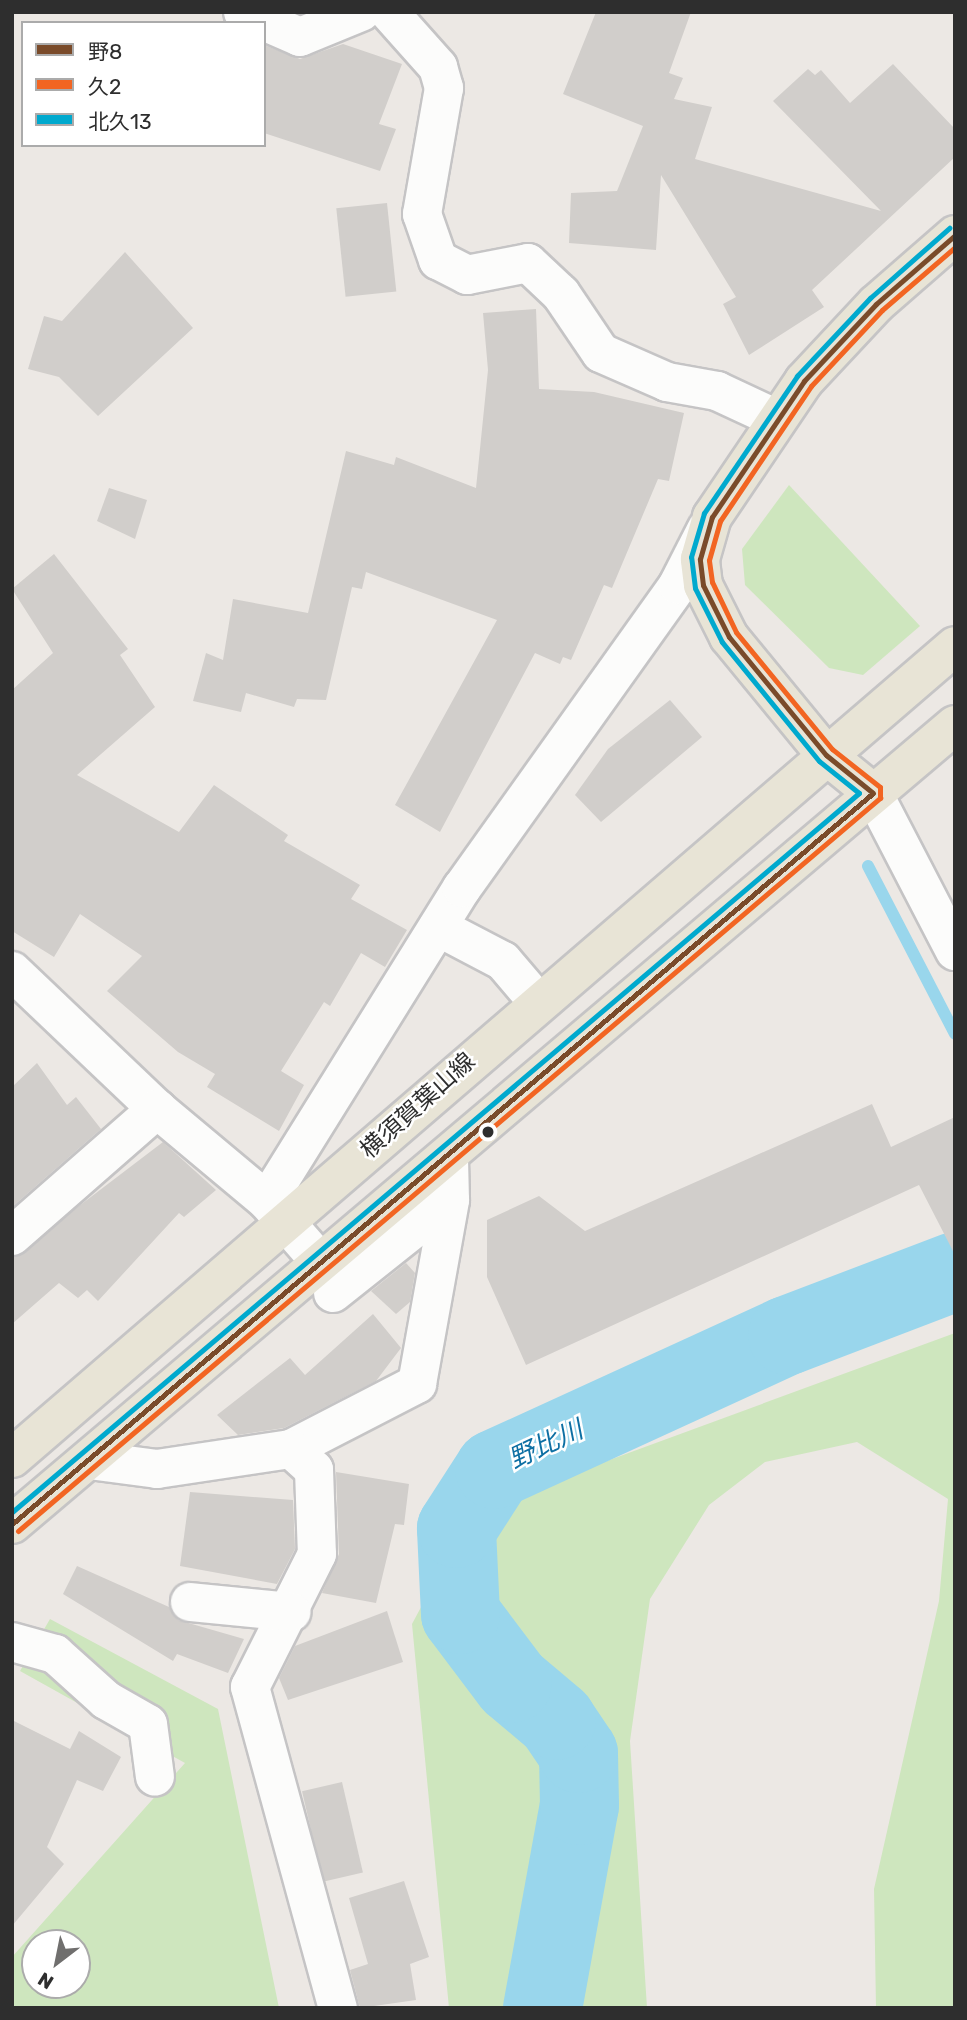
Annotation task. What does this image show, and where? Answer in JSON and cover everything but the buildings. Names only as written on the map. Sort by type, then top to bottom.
[{"type":"main road","points":[[873,793],[827,755],[714,611],[700,559],[712,517],[776,419],[843,337],[955,235]]},
{"type":"main road","name":"横須賀葉山線","points":[[12,1458],[278,1211],[537,1000],[955,646]]},
{"type":"main road","points":[[12,1524],[89,1460],[328,1279],[449,1158],[955,725]]},
{"type":"street","points":[[243,12],[264,21]]},
{"type":"street","points":[[266,22],[300,37],[361,12]]},
{"type":"street","points":[[389,12],[438,66],[444,88],[422,214],[438,260],[467,275],[528,263],[561,294],[601,353],[667,382],[717,391],[776,419]]},
{"type":"street","points":[[278,1211],[438,927],[678,585],[712,517]]},
{"type":"street","points":[[873,793],[955,951]]},
{"type":"street","points":[[438,927],[503,961],[537,1000]]},
{"type":"street","points":[[12,971],[157,1109],[278,1211],[328,1279],[450,1200]]},
{"type":"street","points":[[12,1236],[157,1109]]},
{"type":"street","points":[[89,1460],[157,1469],[291,1449],[417,1384],[450,1200],[449,1158]]},
{"type":"street","points":[[291,1449],[314,1470],[317,1554],[292,1612],[250,1687],[338,2008]]},
{"type":"street","points":[[190,1602],[292,1612]]},
{"type":"street","points":[[12,1642],[55,1654],[106,1700],[148,1724],[156,1777]]},
{"type":"green space","points":[[789,485],[920,626],[863,675],[829,668],[745,585],[742,549]]},
{"type":"green space","points":[[955,1333],[955,2008],[876,2008],[874,1889],[939,1601],[948,1499],[857,1442],[765,1462],[709,1505],[650,1599],[630,1741],[647,2008],[449,2008],[412,1624],[473,1510]]},
{"type":"green space","points":[[50,1619],[218,1709],[279,2008],[12,2008],[12,1957],[21,1947],[21,1999],[91,1999],[91,1929],[37,1929],[185,1763],[20,1671]]},
{"type":"waterway","points":[[868,866],[955,1034]]},
{"type":"waterway","name":"野比川","points":[[542,2008],[579,1805],[578,1753],[556,1720],[512,1683],[460,1614],[456,1528],[494,1469],[787,1335],[955,1271]]},
{"type":"transit line","name":"北久13","points":[[12,1512],[859,793],[819,761],[722,642],[695,588],[691,557],[704,513],[797,376],[870,298],[949,228]]},
{"type":"transit line","name":"野8","points":[[12,1524],[873,793],[826,755],[729,637],[703,585],[700,559],[712,517],[804,381],[876,304],[955,235]]},
{"type":"transit line","name":"久2","points":[[18,1531],[880,798],[880,787],[832,749],[736,632],[712,582],[709,560],[720,521],[811,386],[882,310],[955,247]]}]
